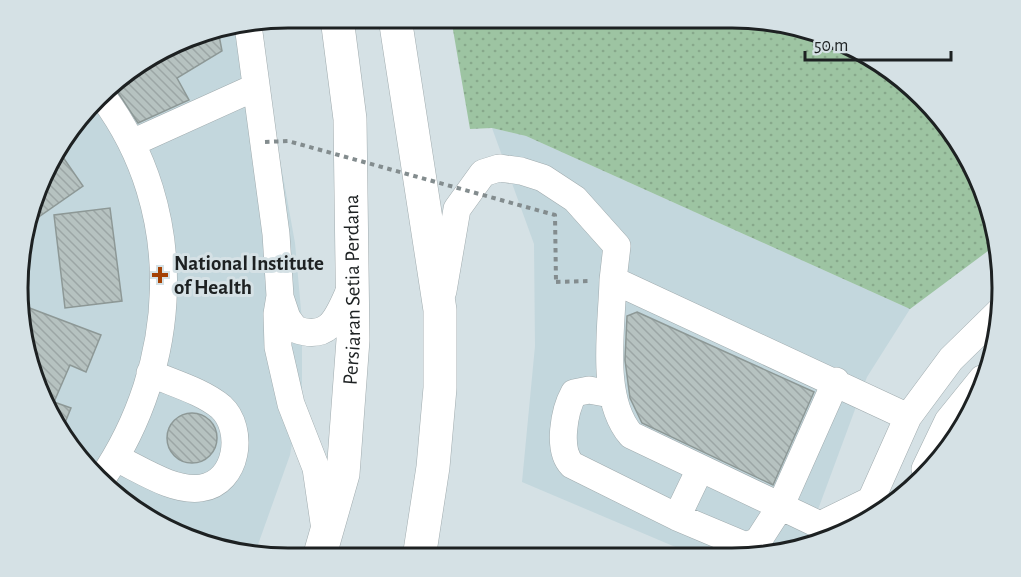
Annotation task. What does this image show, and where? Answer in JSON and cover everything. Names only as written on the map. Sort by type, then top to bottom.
[{"type":"main road","name":"Persiaran Setia Perdana","points":[[323,547],[343,474],[353,340],[350,119],[338,28]]},
{"type":"main road","points":[[397,28],[440,310],[439,400],[433,467],[421,548]]},
{"type":"street","points":[[249,32],[265,141],[280,296],[278,347],[284,380],[316,468],[323,547]]},
{"type":"street","points":[[132,143],[256,87]]},
{"type":"street","points":[[106,473],[116,458],[158,352],[164,316],[164,265],[156,215],[132,143],[107,103]]},
{"type":"street","points":[[440,310],[457,209],[483,173],[499,168],[521,171],[543,178],[575,199],[617,246],[613,280],[611,394],[621,424],[630,435],[823,530],[868,511]]},
{"type":"street","points":[[613,280],[836,381],[908,417]]},
{"type":"street","points":[[280,296],[287,318],[295,329],[315,333],[326,330],[334,322],[352,285]]},
{"type":"street","points":[[869,510],[908,417],[951,359],[990,321]]},
{"type":"street","points":[[116,458],[172,484],[203,488],[218,480],[229,468],[235,453],[236,436],[231,420],[221,407],[150,373]]},
{"type":"street","points":[[611,394],[590,390],[574,393],[567,404],[564,450],[566,459],[572,465],[677,518],[746,546],[758,541],[780,507],[836,381]]},
{"type":"street","points":[[931,456],[948,421],[971,393]]},
{"type":"street","points":[[677,518],[700,469]]},
{"type":"path","points":[[265,141],[288,141],[555,215],[556,282],[613,280]]},
{"type":"shaded area","name":"National Institute of Health","points":[[259,31],[295,243],[302,321],[302,387],[290,455],[257,546],[238,544],[205,535],[158,514],[117,484],[93,460],[72,433],[55,403],[42,372],[33,339],[29,306],[29,271],[37,221],[55,174],[82,130],[117,93],[158,63],[205,42],[238,33]]},
{"type":"shaded area","points":[[492,128],[526,136],[910,309],[867,377],[808,538],[783,544],[750,548],[678,548],[522,482],[535,346],[534,244]]},
{"type":"green space","points":[[453,28],[732,28],[783,33],[832,48],[862,63],[891,82],[928,117],[949,144],[973,189],[984,221],[989,250],[910,309],[526,136],[492,128],[470,129]]},
{"type":"building","points":[[219,37],[222,51],[177,78],[189,100],[138,123],[118,92],[158,63],[189,48]]},
{"type":"building","points":[[63,158],[83,186],[38,217],[48,189]]},
{"type":"building","points":[[110,208],[122,301],[65,308],[54,215]]},
{"type":"building","points":[[29,308],[101,335],[86,372],[70,365],[54,401],[37,356]]},
{"type":"building","points":[[637,312],[814,392],[773,485],[642,423],[630,398],[625,360],[627,316]]},
{"type":"building","points":[[55,402],[71,408],[65,422]]},
{"type":"building","points":[[187,413],[197,413],[210,420],[217,433],[217,443],[210,456],[197,463],[187,463],[178,459],[171,452],[167,443],[167,433],[171,424],[178,417]]},
{"type":"place","name":"National Institute of Health","points":[[160,275]]}]
